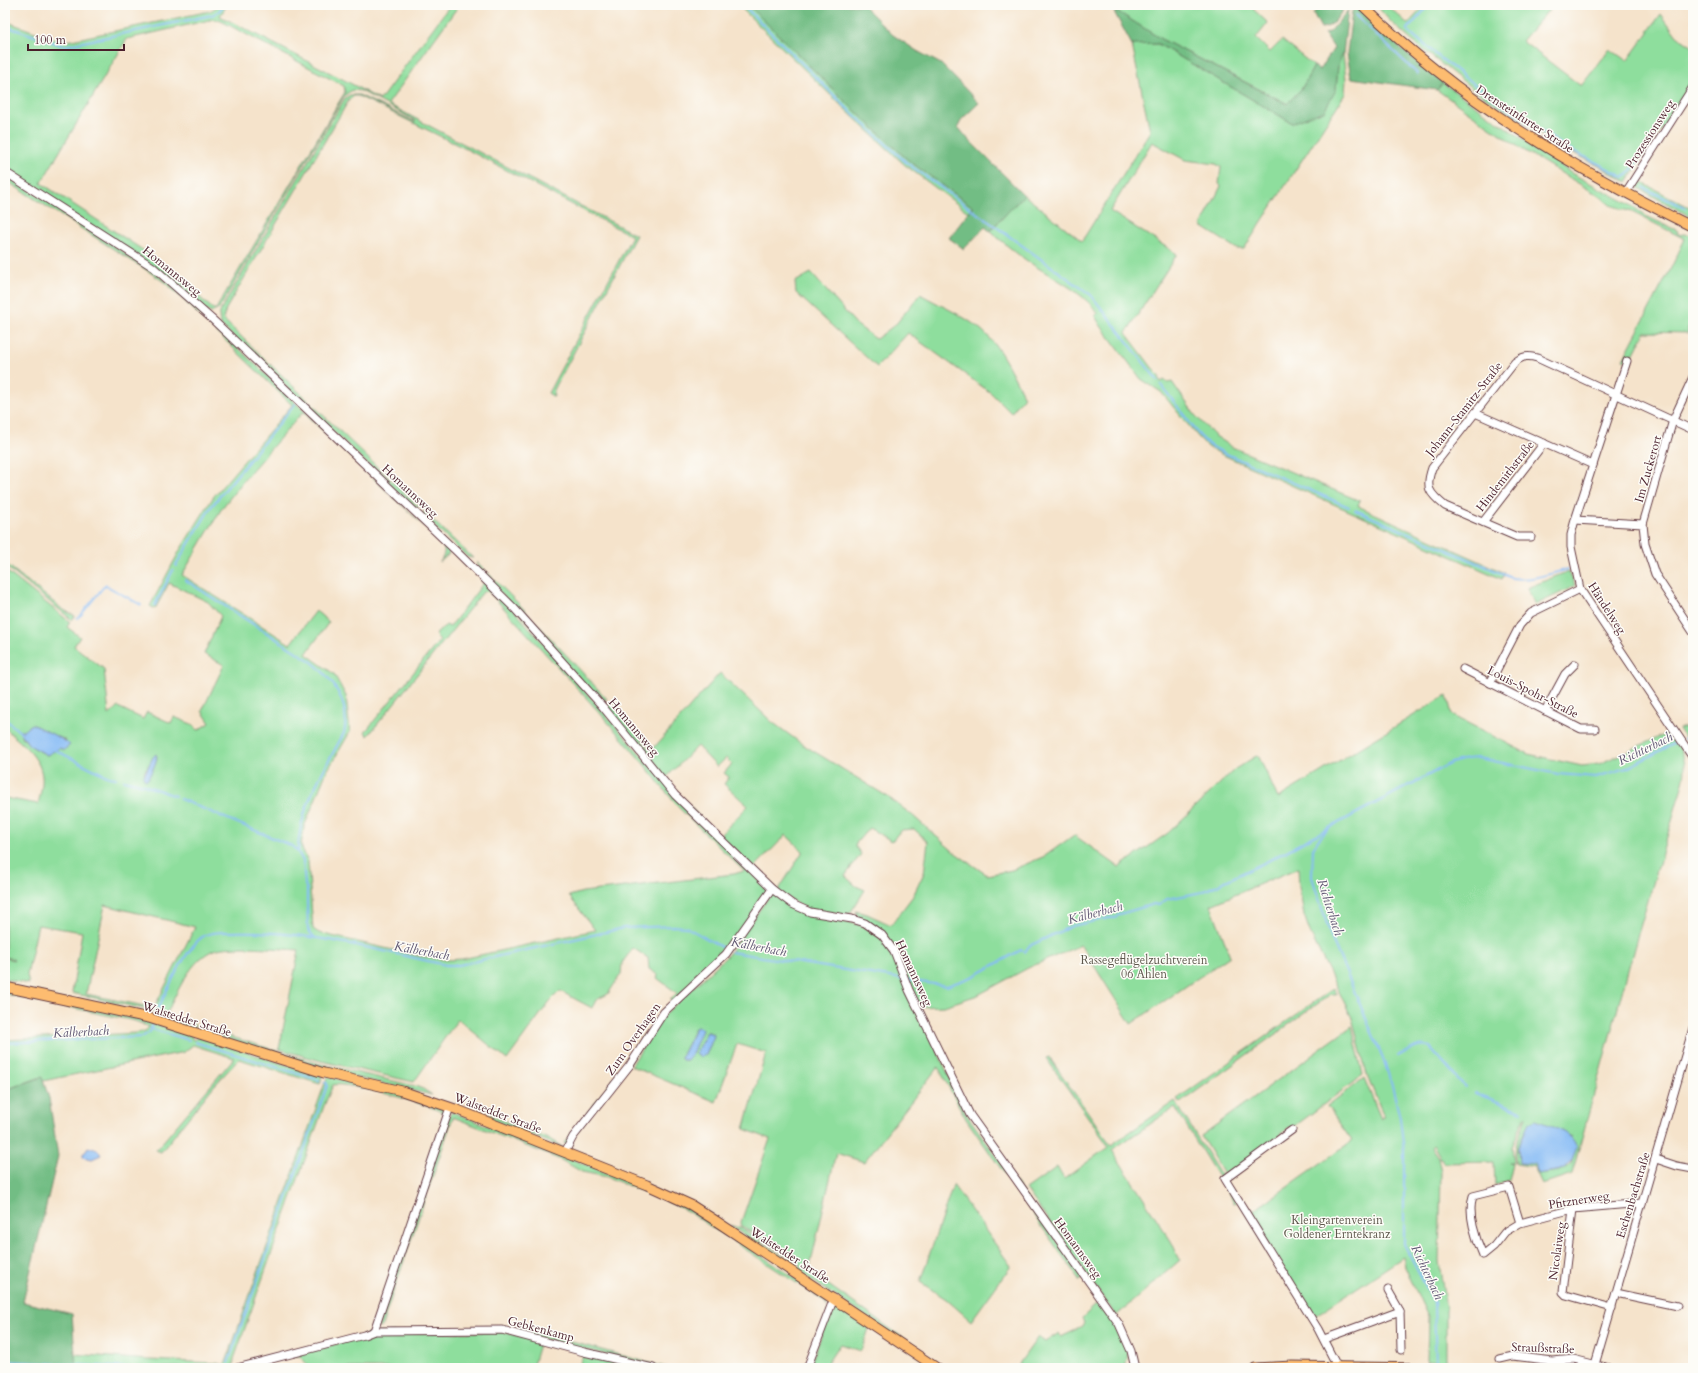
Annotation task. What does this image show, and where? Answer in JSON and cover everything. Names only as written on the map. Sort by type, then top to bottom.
[{"type":"main road","name":"Drensteinfurter Straße","points":[[1362,5],[1393,35],[1434,70],[1468,96],[1549,150],[1693,228]]},
{"type":"main road","name":"Walstedder Straße","points":[[5,987],[149,1018],[324,1073],[402,1091],[450,1107],[669,1194],[691,1205],[834,1298],[937,1368]]},
{"type":"main road","points":[[1254,1368],[1292,1366],[1338,1368],[1429,1368]]},
{"type":"street","name":"Prozessionsweg","points":[[1626,192],[1693,87]]},
{"type":"street","name":"Homannsweg","points":[[5,172],[153,267],[213,320],[445,540],[514,608],[603,707],[645,756],[675,795],[772,889],[792,904],[810,912],[852,919],[865,923],[874,928],[889,942],[970,1115],[1119,1324],[1131,1352],[1135,1368]]},
{"type":"street","name":"Johann-Stamitz-Straße","points":[[1531,536],[1517,537],[1445,506],[1437,500],[1430,491],[1428,481],[1432,468],[1515,362],[1521,357],[1529,356],[1616,394]]},
{"type":"street","name":"Händelweg","points":[[1627,361],[1575,520],[1570,547],[1580,589],[1693,758]]},
{"type":"street","name":"Im Zuckerort","points":[[1693,377],[1673,420],[1643,524],[1645,544],[1655,574],[1693,632]]},
{"type":"street","points":[[1616,394],[1693,430]]},
{"type":"street","points":[[1475,413],[1593,465]]},
{"type":"street","name":"Hindemithstraße","points":[[1483,522],[1544,443]]},
{"type":"street","points":[[1575,520],[1643,524]]},
{"type":"street","points":[[1490,683],[1520,624],[1526,617],[1536,610],[1580,589]]},
{"type":"street","points":[[1545,710],[1565,674],[1575,664]]},
{"type":"street","name":"Louis-Spohr-Straße","points":[[1463,669],[1581,729],[1595,729]]},
{"type":"street","name":"Zum Overhagen","points":[[565,1152],[573,1137],[630,1065],[664,1012],[729,951],[772,889]]},
{"type":"street","name":"Eschenbachstraße","points":[[1595,1367],[1693,1028]]},
{"type":"street","points":[[374,1331],[450,1107]]},
{"type":"street","points":[[1292,1130],[1225,1179],[1324,1339],[1338,1368]]},
{"type":"street","points":[[1656,1159],[1693,1169]]},
{"type":"street","name":"Pfitznerweg","points":[[1520,1223],[1509,1187],[1473,1196],[1472,1223],[1483,1255],[1494,1246],[1505,1232],[1520,1223],[1573,1209],[1642,1203]]},
{"type":"street","name":"Nicolaiweg","points":[[1573,1209],[1563,1292],[1566,1295],[1612,1308]]},
{"type":"street","points":[[1388,1290],[1400,1311],[1401,1350]]},
{"type":"street","points":[[1616,1293],[1677,1306]]},
{"type":"street","points":[[807,1368],[834,1298]]},
{"type":"street","points":[[1324,1339],[1400,1311]]},
{"type":"street","name":"Gebkenkamp","points":[[237,1368],[364,1335],[374,1331],[502,1330],[584,1352],[653,1368]]},
{"type":"street","name":"Straußstraße","points":[[1500,1359],[1513,1356],[1553,1361],[1572,1359],[1595,1367],[1609,1368]]},
{"type":"green space","points":[[220,5],[227,5],[220,16],[380,100],[450,5],[459,5],[388,104],[636,235],[555,388],[553,393],[554,397],[548,393],[632,236],[468,150],[379,106],[358,96],[354,96],[349,100],[226,309],[223,319],[419,507],[417,508],[413,507],[220,324],[219,316],[221,310],[345,98],[350,95],[359,95],[415,122],[416,121],[361,91],[352,90],[344,96],[219,309],[211,313],[205,310],[172,279],[5,170],[5,21],[54,39],[67,41],[210,11]],"holes":[[[214,19],[221,21],[344,86],[345,92],[216,309],[213,309],[152,256],[41,183],[127,39]]]},
{"type":"green space","points":[[738,5],[748,5],[852,108],[909,161],[973,207],[968,212],[905,165]]},
{"type":"green space","points":[[748,5],[863,5],[893,35],[917,51],[941,64],[979,103],[962,119],[958,127],[1024,195],[990,231],[985,227],[964,249],[949,238],[973,207],[909,161],[852,108]]},
{"type":"green space","points":[[1113,5],[1257,5],[1253,9],[1268,23],[1256,38],[1270,52],[1282,40],[1314,66],[1302,88],[1288,104],[1161,39],[1112,8]]},
{"type":"green space","points":[[1323,5],[1346,6],[1333,23],[1329,26],[1321,28],[1313,13]]},
{"type":"green space","points":[[1376,5],[1387,5],[1408,24],[1425,5],[1553,5],[1522,41],[1581,86],[1610,49],[1627,61],[1661,14],[1677,36],[1693,47],[1693,82],[1627,182],[1554,143],[1473,89],[1411,40],[1390,21]]},
{"type":"green space","points":[[1356,7],[1359,8],[1403,50],[1443,83],[1437,90],[1351,78],[1347,53],[1352,11]]},
{"type":"green space","points":[[1112,8],[1161,39],[1287,104],[1302,88],[1314,66],[1320,70],[1334,48],[1324,33],[1330,32],[1348,10],[1343,54],[1338,65],[1336,90],[1324,111],[1292,123],[1158,44],[1132,45]]},
{"type":"green space","points":[[1158,44],[1292,123],[1336,90],[1338,65],[1343,54],[1346,79],[1345,94],[1244,249],[1237,249],[1201,226],[1221,186],[1219,184],[1221,167],[1216,164],[1185,160],[1152,142],[1110,211],[1177,254],[1126,333],[1160,378],[1159,379],[1161,382],[1164,380],[1168,383],[1172,382],[1195,415],[1214,435],[1232,447],[1360,501],[1358,506],[1505,573],[1502,579],[1208,447],[1161,392],[1141,379],[1101,326],[1095,316],[1098,313],[1083,297],[1022,257],[990,231],[1024,195],[1082,241],[1150,131],[1132,45]]},
{"type":"green space","points":[[1443,83],[1571,173],[1631,205],[1646,216],[1678,231],[1677,233],[1681,235],[1693,235],[1693,327],[1688,327],[1688,333],[1645,332],[1632,357],[1630,356],[1626,360],[1623,359],[1685,239],[1632,212],[1610,205],[1601,197],[1520,148],[1437,90]]},
{"type":"green space","points":[[5,175],[58,208],[170,283],[450,550],[448,555],[440,562],[444,552],[440,541],[303,412],[252,470],[222,508],[182,575],[290,644],[316,611],[329,622],[306,654],[334,674],[346,696],[350,732],[326,773],[304,827],[301,846],[308,861],[313,929],[319,933],[419,956],[447,960],[462,959],[595,930],[569,896],[583,892],[734,874],[744,871],[679,808],[599,712],[488,591],[483,592],[368,736],[365,732],[440,640],[435,635],[446,625],[450,627],[485,581],[513,609],[643,757],[767,888],[767,893],[730,947],[672,1002],[670,1000],[677,993],[657,978],[658,975],[649,969],[648,958],[633,948],[622,963],[621,974],[608,994],[596,1000],[592,1008],[560,991],[550,1001],[507,1060],[458,1019],[414,1082],[321,1061],[279,1049],[299,950],[231,947],[214,950],[206,954],[192,968],[180,986],[167,1013],[162,1013],[72,993],[82,932],[38,925],[27,975],[29,984],[5,979],[5,958],[14,960],[5,957],[5,798],[38,804],[42,776],[33,756],[5,728],[5,570],[70,622],[67,627],[80,637],[74,646],[104,669],[109,715],[118,707],[143,719],[147,712],[171,723],[174,717],[194,725],[196,729],[200,730],[210,723],[202,711],[224,665],[204,654],[221,616],[208,602],[169,583],[155,609],[150,606],[180,550],[214,496],[292,405],[167,284],[5,180]],"holes":[[[19,731],[53,735],[66,740],[57,749],[47,755],[27,743]],[[156,754],[157,758],[148,779],[144,772]],[[105,905],[195,927],[154,1008],[86,994]]]},
{"type":"green space","points":[[1637,180],[1693,209],[1693,218],[1635,186]]},
{"type":"green space","points":[[811,273],[857,325],[876,339],[896,324],[920,294],[957,314],[979,328],[993,342],[1005,360],[1024,397],[1011,413],[991,393],[908,333],[877,367],[796,293],[795,282]]},
{"type":"green space","points":[[423,511],[473,558],[467,557],[423,516]]},
{"type":"green space","points":[[477,562],[519,604],[607,699],[602,701],[598,698],[478,568]]},
{"type":"green space","points":[[5,563],[62,609],[75,616],[72,620],[5,566]]},
{"type":"green space","points":[[1569,571],[1575,586],[1535,605],[1527,588]]},
{"type":"green space","points":[[720,673],[772,722],[802,744],[888,797],[912,815],[954,852],[987,875],[1012,870],[1045,856],[1074,835],[1119,867],[1168,833],[1235,769],[1258,755],[1278,798],[1447,695],[1452,715],[1528,754],[1582,766],[1599,764],[1670,732],[1681,751],[1685,762],[1685,768],[1683,783],[1636,941],[1572,1174],[1542,1184],[1534,1167],[1516,1164],[1515,1151],[1526,1117],[1525,1116],[1512,1147],[1514,1163],[1509,1163],[1513,1164],[1509,1181],[1495,1185],[1494,1162],[1444,1163],[1433,1145],[1431,1147],[1438,1157],[1441,1172],[1439,1261],[1446,1309],[1446,1363],[1427,1361],[1428,1317],[1405,1267],[1403,1257],[1313,1317],[1249,1214],[1352,1141],[1327,1106],[1364,1078],[1381,1119],[1384,1117],[1367,1075],[1352,1018],[1311,935],[1304,915],[1299,886],[1298,868],[1211,905],[1230,956],[1131,1024],[1081,945],[1028,968],[978,995],[944,1006],[919,1007],[896,950],[858,918],[856,911],[867,914],[891,925],[913,896],[924,873],[928,842],[914,829],[901,830],[892,841],[869,828],[855,846],[861,854],[845,876],[856,886],[865,890],[851,912],[847,915],[810,910],[794,902],[778,891],[803,851],[786,835],[754,868],[719,836],[748,806],[724,784],[729,777],[724,773],[732,764],[726,758],[717,767],[697,746],[665,779],[608,708],[610,702],[651,751]],"holes":[[[1524,1133],[1565,1134],[1571,1137],[1572,1163],[1561,1170],[1539,1174],[1534,1164],[1517,1152]]]},
{"type":"green space","points":[[1693,724],[1693,744],[1690,745],[1679,729]]},
{"type":"green space","points":[[773,894],[792,907],[863,926],[880,937],[892,953],[967,1115],[1083,1277],[1080,1281],[966,1119],[938,1067],[864,1162],[836,1153],[810,1272],[919,1349],[916,1350],[729,1225],[743,1229],[800,1268],[802,1266],[740,1225],[770,1139],[744,1129],[766,1053],[737,1044],[716,1102],[631,1066],[662,1017],[727,956],[770,895]],"holes":[[[695,1028],[692,1054],[685,1061],[681,1057]],[[707,1032],[714,1036],[706,1055],[699,1047]]]},
{"type":"green space","points":[[1334,988],[1337,994],[1331,994],[1180,1103],[1177,1099]]},
{"type":"green space","points":[[5,990],[144,1020],[192,1036],[192,1039],[195,1040],[198,1037],[322,1076],[320,1084],[239,1059],[213,1087],[161,1152],[156,1150],[234,1058],[193,1045],[184,1052],[43,1081],[41,1077],[5,1090],[5,1040],[136,1033],[145,1031],[149,1027],[135,1021],[5,994]]},
{"type":"green space","points":[[169,1017],[195,1025],[193,1029],[164,1018]]},
{"type":"green space","points":[[1352,1026],[1363,1075],[1291,1129],[1289,1127],[1273,1142],[1225,1176],[1201,1136]]},
{"type":"green space","points":[[199,1027],[320,1064],[415,1086],[432,1095],[334,1072],[198,1030]]},
{"type":"green space","points":[[644,1034],[647,1036],[628,1065],[566,1145],[564,1143],[614,1078]]},
{"type":"green space","points":[[1049,1057],[1111,1145],[1175,1101],[1237,1202],[1234,1203],[1175,1107],[1112,1150],[1171,1241],[1180,1260],[1116,1316],[1026,1189],[1057,1167],[1064,1179],[1108,1147],[1046,1058]]},
{"type":"green space","points":[[42,1077],[49,1098],[58,1156],[23,1302],[72,1314],[76,1368],[34,1366],[33,1368],[5,1368],[5,1090]]},
{"type":"green space","points":[[328,1077],[402,1093],[445,1107],[446,1115],[440,1111],[410,1100],[372,1090],[333,1085],[324,1106],[234,1359],[233,1367],[76,1368],[74,1354],[149,1360],[216,1363],[225,1365]]},
{"type":"green space","points":[[452,1112],[668,1197],[689,1208],[827,1299],[827,1307],[824,1301],[687,1211],[607,1177],[582,1172],[561,1160],[453,1117],[381,1328],[378,1327],[448,1118]]},
{"type":"green space","points":[[472,1112],[483,1112],[551,1140],[564,1148]]},
{"type":"green space","points":[[953,1185],[1011,1266],[971,1321],[946,1299],[920,1282]]},
{"type":"green space","points":[[1100,1301],[1117,1326],[1127,1346],[1128,1354],[1125,1368],[1016,1368],[1038,1337],[1045,1342],[1059,1333],[1061,1337],[1082,1327],[1084,1323],[1082,1318]]},
{"type":"green space","points":[[837,1306],[870,1326],[861,1351],[840,1344],[824,1368],[809,1368],[832,1308]]},
{"type":"green space","points":[[520,1323],[523,1329],[669,1368],[659,1368],[518,1332]]},
{"type":"green space","points":[[503,1332],[540,1341],[532,1368],[310,1368],[300,1356],[293,1356],[375,1333]]},
{"type":"green space","points":[[584,1354],[645,1368],[578,1368]]},
{"type":"water","points":[[32,724],[70,745],[64,750],[60,748],[47,755],[29,745],[19,731],[23,731]]},
{"type":"water","points":[[156,754],[157,757],[154,766],[148,779],[145,780],[143,777]]},
{"type":"water","points":[[696,1027],[701,1028],[702,1030],[692,1054],[687,1060],[682,1060],[681,1057]]},
{"type":"water","points":[[707,1032],[713,1034],[714,1036],[706,1055],[700,1057],[696,1053]]},
{"type":"water","points":[[1536,1120],[1555,1127],[1570,1137],[1574,1142],[1577,1148],[1574,1156],[1571,1162],[1564,1168],[1539,1174],[1534,1164],[1519,1163],[1518,1147],[1529,1123]]},
{"type":"water","points":[[88,1147],[98,1150],[101,1155],[92,1159],[83,1157],[83,1154]]},
{"type":"waterway","points":[[5,26],[64,46],[212,15],[219,11],[224,5]]},
{"type":"waterway","points":[[743,5],[848,109],[907,163],[1091,295],[1158,381]]},
{"type":"waterway","points":[[1429,5],[1407,30],[1463,76],[1521,118],[1561,144],[1623,177],[1628,175],[1636,163]]},
{"type":"waterway","points":[[1355,15],[1418,74]]},
{"type":"waterway","points":[[1644,188],[1685,208]]},
{"type":"waterway","points":[[1161,385],[1200,436],[1209,445],[1349,507]]},
{"type":"waterway","points":[[177,566],[176,565],[211,507],[295,404]]},
{"type":"waterway","points":[[1355,510],[1512,578],[1533,578],[1568,569]]},
{"type":"waterway","points":[[155,605],[173,570]]},
{"type":"waterway","points":[[185,580],[312,662],[327,676],[342,702],[345,712],[344,733],[307,805],[302,820],[298,852]]},
{"type":"waterway","points":[[77,618],[105,585],[141,605]]},
{"type":"waterway","points":[[5,719],[21,733]]},
{"type":"waterway","name":"Richterbach","points":[[1684,739],[1693,735]]},
{"type":"waterway","name":"Richterbach","points":[[1436,1368],[1434,1302],[1404,1245],[1404,1151],[1400,1118],[1383,1058],[1331,937],[1312,877],[1313,849],[1318,840],[1329,828],[1451,763],[1466,759],[1478,758],[1558,774],[1596,777],[1627,768],[1679,741]]},
{"type":"waterway","points":[[53,749],[109,777],[116,778]]},
{"type":"waterway","points":[[124,780],[144,785],[175,796]]},
{"type":"waterway","points":[[180,799],[292,846],[298,852],[303,861],[305,885],[307,890],[308,930],[315,938]]},
{"type":"waterway","name":"Kälberbach","points":[[908,980],[947,986],[974,976],[1021,950],[1025,952],[1029,946],[1072,926],[1115,918],[1120,914],[1154,904],[1159,905],[1167,899],[1202,892],[1266,862],[1329,828]]},
{"type":"waterway","name":"Kälberbach","points":[[156,1013],[177,971],[197,941],[207,934],[222,932],[287,934],[367,947],[446,965],[459,965],[624,928],[673,926],[686,927],[727,950]]},
{"type":"waterway","name":"Kälberbach","points":[[731,952],[902,979]]},
{"type":"waterway","name":"Kälberbach","points":[[5,1043],[142,1037],[150,1032],[152,1025]]},
{"type":"waterway","points":[[152,1029],[189,1040]]},
{"type":"waterway","points":[[195,1042],[319,1080]]},
{"type":"waterway","points":[[1398,1056],[1418,1046],[1430,1047],[1465,1087]]},
{"type":"waterway","points":[[228,1363],[327,1086],[327,1083],[324,1082]]},
{"type":"waterway","points":[[1475,1093],[1522,1111]]},
{"type":"waterway","points":[[5,1361],[132,1368]]},
{"type":"park label","name":"Rassegeflügelzuchtverein 06 Ahlen","points":[[1144,967]]},
{"type":"park label","name":"Kleingartenverein Goldener Erntekranz","points":[[1337,1227]]}]
